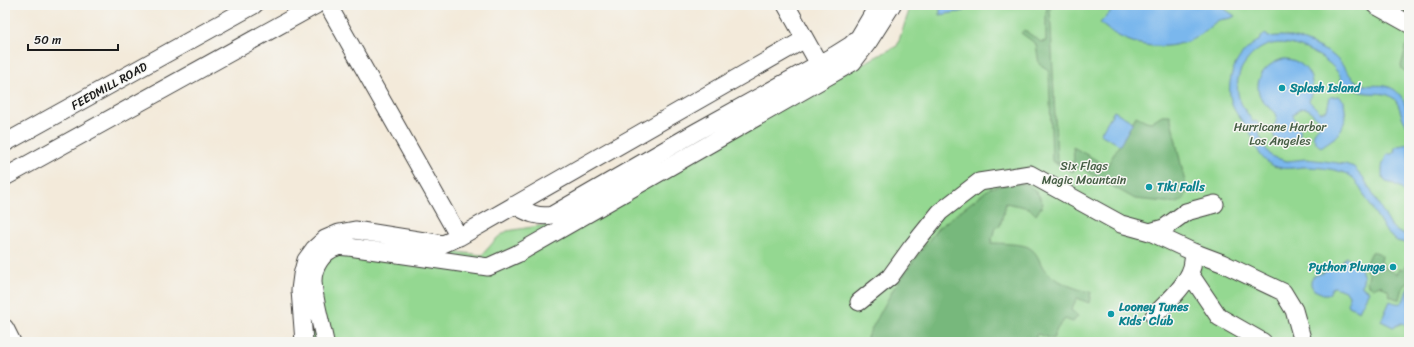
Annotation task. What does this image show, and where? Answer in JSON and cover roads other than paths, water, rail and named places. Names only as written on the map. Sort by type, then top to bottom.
[{"type":"street","name":"FEEDMILL ROAD","points":[[5,143],[254,5]]},
{"type":"street","points":[[5,177],[316,5]]},
{"type":"street","points":[[328,5],[459,237]]},
{"type":"street","points":[[786,5],[819,64]]},
{"type":"street","points":[[514,206],[538,216],[543,217],[552,215],[851,45],[859,37],[878,5]]},
{"type":"street","points":[[325,342],[313,280],[318,263],[327,252],[337,247],[349,247],[488,267],[517,254],[853,62],[869,41],[892,5]]},
{"type":"street","points":[[1375,5],[1409,24]]},
{"type":"street","points":[[304,342],[300,290],[302,275],[306,260],[314,249],[325,239],[340,233],[355,230],[443,244],[459,237],[806,40]]},
{"type":"street","points":[[859,302],[890,277],[940,212],[979,182],[1030,174],[1121,224],[1150,232],[1192,252],[1222,263],[1283,292],[1294,310],[1303,342]]},
{"type":"street","points":[[1150,232],[1164,228],[1186,212],[1215,204]]},
{"type":"street","points":[[1154,316],[1178,290],[1190,274],[1194,262],[1192,252]]},
{"type":"street","points":[[1190,274],[1219,318],[1263,342]]},
{"type":"street","points":[[5,328],[12,342]]},
{"type":"water","points":[[940,5],[964,5],[965,11],[940,15]]},
{"type":"water","points":[[1117,5],[1219,5],[1235,16],[1217,21],[1195,38],[1183,43],[1171,46],[1145,45],[1121,37],[1100,23]]},
{"type":"water","points":[[1266,34],[1268,37],[1288,36],[1311,44],[1334,56],[1353,79],[1359,83],[1385,86],[1391,88],[1401,96],[1408,115],[1409,127],[1404,120],[1398,104],[1393,98],[1383,94],[1360,92],[1347,84],[1344,86],[1338,72],[1322,58],[1299,46],[1282,43],[1266,46],[1252,55],[1240,71],[1237,85],[1240,101],[1253,122],[1256,121],[1259,125],[1257,129],[1264,146],[1271,156],[1287,161],[1306,159],[1345,164],[1354,167],[1363,177],[1391,226],[1398,232],[1409,236],[1409,244],[1397,241],[1387,233],[1355,180],[1351,176],[1339,171],[1324,168],[1278,167],[1269,163],[1261,156],[1250,132],[1233,107],[1230,97],[1230,87],[1231,78],[1238,60],[1244,52]]},
{"type":"water","points":[[1283,59],[1295,61],[1304,67],[1308,72],[1312,83],[1312,92],[1309,101],[1320,112],[1327,110],[1330,97],[1339,96],[1344,101],[1346,118],[1341,130],[1337,136],[1321,147],[1317,144],[1313,137],[1315,131],[1321,124],[1320,120],[1314,116],[1310,110],[1305,108],[1300,109],[1293,114],[1294,119],[1300,128],[1300,134],[1295,142],[1286,144],[1281,143],[1274,137],[1273,130],[1277,116],[1262,100],[1258,87],[1259,80],[1265,69],[1276,61]]},
{"type":"water","points":[[1114,111],[1133,122],[1120,145],[1100,134]]},
{"type":"water","points":[[1409,144],[1409,203],[1401,188],[1386,182],[1382,168],[1384,160],[1388,154],[1392,154],[1395,151],[1394,149],[1398,146]]},
{"type":"water","points":[[1346,257],[1361,265],[1364,277],[1362,287],[1369,291],[1359,311],[1349,306],[1349,295],[1347,292],[1335,287],[1332,288],[1329,294],[1323,294],[1314,290],[1311,285],[1311,280],[1314,276],[1339,267]]},
{"type":"water","points":[[1409,287],[1409,326],[1402,323],[1393,327],[1381,321],[1390,301],[1396,303],[1402,302]]},
{"type":"place","name":"Splash Island","points":[[1282,88]]},
{"type":"place","name":"Tiki Falls","points":[[1149,187]]},
{"type":"place","name":"Python Plunge","points":[[1393,267]]},
{"type":"place","name":"Looney Tunes Kids' Club","points":[[1111,314]]},
{"type":"park label","name":"Hurricane Harbor Los Angeles","points":[[1280,134]]},
{"type":"park label","name":"Six Flags Magic Mountain","points":[[1084,173]]}]
